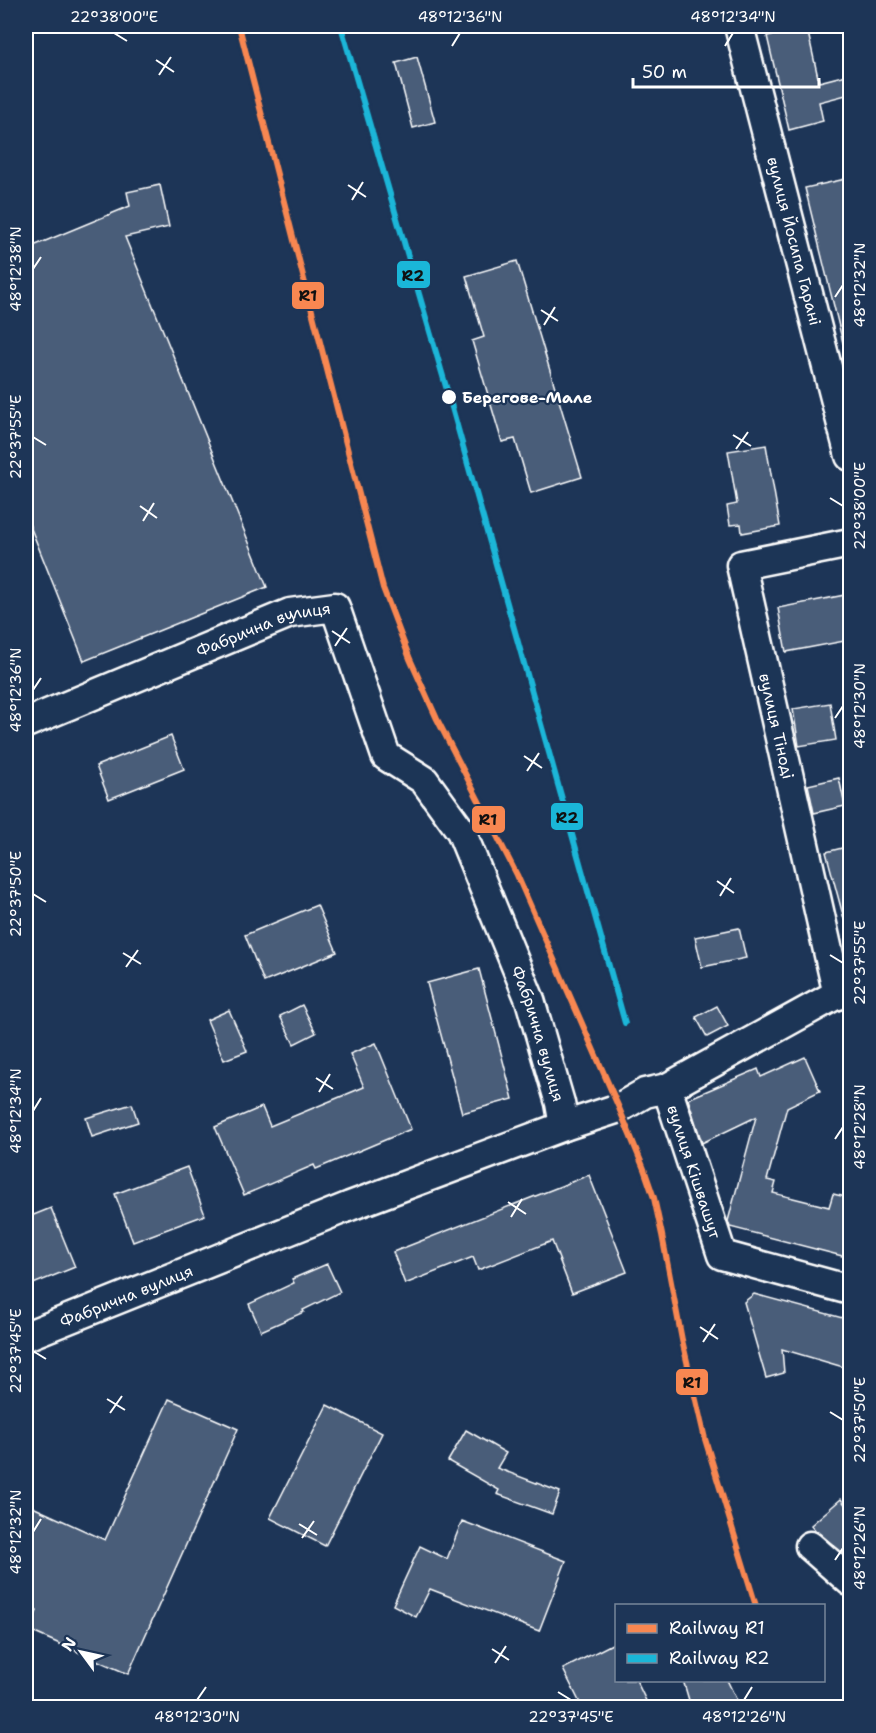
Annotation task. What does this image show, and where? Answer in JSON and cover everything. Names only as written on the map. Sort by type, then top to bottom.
[{"type":"street","name":"вулиця Йосипа Гарані","points":[[740,26],[850,456]]},
{"type":"street","name":"вулиця Тіноді","points":[[844,991],[741,565],[850,543]]},
{"type":"street","name":"Фабрична вулиця","points":[[26,723],[290,613],[335,607],[386,756],[424,780],[461,831],[530,1000],[560,1103],[564,1126]]},
{"type":"street","name":"Фабрична вулиця","points":[[26,1336],[350,1206],[564,1126],[620,1108],[645,1093],[668,1088],[844,991]]},
{"type":"street","name":"вулиця Кішвашут","points":[[668,1088],[722,1255],[850,1290]]},
{"type":"street","points":[[810,1545],[850,1581]]},
{"type":"building","points":[[807,28],[819,82],[850,74],[850,94],[819,102],[823,121],[789,130],[767,36]]},
{"type":"building","points":[[417,57],[435,122],[413,128],[396,63]]},
{"type":"building","points":[[850,178],[850,198],[844,200],[850,228],[850,342],[843,343],[805,188]]},
{"type":"building","points":[[160,185],[169,227],[125,237],[267,587],[84,661],[26,516],[26,249],[130,206],[127,192]]},
{"type":"building","points":[[517,261],[582,477],[531,493],[515,439],[502,442],[472,341],[484,337],[466,276]]},
{"type":"building","points":[[766,445],[780,526],[742,533],[741,524],[730,525],[727,506],[737,504],[728,451]]},
{"type":"building","points":[[850,594],[850,640],[786,652],[778,608]]},
{"type":"building","points":[[830,703],[836,740],[799,746],[793,709]]},
{"type":"building","points":[[171,736],[184,769],[109,799],[96,766]]},
{"type":"building","points":[[839,778],[845,806],[814,813],[808,785]]},
{"type":"building","points":[[850,846],[850,918],[844,919],[826,852]]},
{"type":"building","points":[[317,905],[337,952],[264,982],[245,935]]},
{"type":"building","points":[[739,928],[746,958],[702,967],[695,937]]},
{"type":"building","points":[[479,969],[513,1099],[462,1113],[427,983]]},
{"type":"building","points":[[302,1005],[316,1033],[294,1044],[280,1016]]},
{"type":"building","points":[[717,1006],[728,1026],[707,1037],[696,1017]]},
{"type":"building","points":[[229,1010],[247,1051],[224,1060],[207,1020]]},
{"type":"building","points":[[376,1043],[411,1129],[316,1169],[314,1165],[244,1195],[215,1127],[262,1107],[270,1126],[364,1087],[350,1054]]},
{"type":"building","points":[[805,1057],[820,1091],[787,1107],[767,1180],[776,1182],[773,1193],[829,1207],[833,1194],[850,1198],[850,1258],[730,1227],[728,1221],[756,1117],[702,1143],[688,1099],[758,1069],[761,1077]]},
{"type":"building","points":[[132,1104],[138,1122],[92,1137],[86,1118]]},
{"type":"building","points":[[187,1167],[205,1215],[133,1242],[115,1194]]},
{"type":"building","points":[[589,1175],[627,1272],[572,1293],[552,1241],[478,1270],[473,1257],[405,1284],[393,1252]]},
{"type":"building","points":[[51,1208],[75,1267],[26,1287],[26,1218]]},
{"type":"building","points":[[327,1264],[340,1292],[303,1310],[304,1312],[261,1331],[249,1304],[294,1283],[292,1279]]},
{"type":"building","points":[[754,1294],[850,1320],[850,1369],[782,1349],[784,1373],[766,1378],[744,1302]]},
{"type":"building","points":[[169,1399],[238,1429],[128,1674],[28,1630],[37,1611],[26,1606],[26,1504],[105,1540]]},
{"type":"building","points":[[327,1405],[382,1433],[325,1546],[270,1518]]},
{"type":"building","points":[[466,1430],[506,1453],[497,1468],[560,1492],[552,1514],[497,1494],[499,1490],[448,1461]]},
{"type":"building","points":[[841,1499],[850,1511],[850,1544],[842,1552],[811,1525]]},
{"type":"building","points":[[462,1521],[566,1561],[539,1631],[430,1589],[416,1617],[393,1605],[420,1546],[447,1559]]},
{"type":"building","points":[[615,1643],[615,1682],[637,1682],[649,1707],[582,1707],[563,1669]]},
{"type":"building","points":[[684,1682],[728,1682],[740,1707],[691,1707]]},
{"type":"rail line","name":"R1","points":[[239,26],[383,588],[410,659],[437,719],[517,875],[644,1169],[654,1198],[682,1340],[705,1439],[755,1604]]},
{"type":"rail line","name":"R2","points":[[341,26],[449,397],[625,1023]]},
{"type":"place","name":"Берегове-Мале","points":[[449,397]]}]
